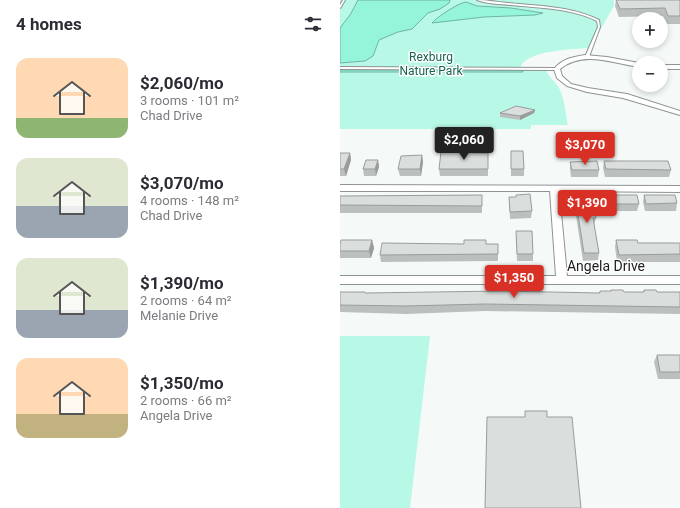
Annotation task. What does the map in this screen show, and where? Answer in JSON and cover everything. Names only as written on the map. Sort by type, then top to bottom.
[{"type":"street","points":[[632,64],[587,57],[564,61],[557,69],[559,76],[572,86],[624,96],[680,113]]},
{"type":"street","points":[[668,67],[680,67]]},
{"type":"street","points":[[340,188],[680,189]]},
{"type":"street","points":[[554,188],[562,280]]},
{"type":"street","name":"Angela Drive","points":[[340,280],[680,280]]},
{"type":"lane","points":[[340,7],[344,0]]},
{"type":"lane","points":[[478,0],[576,13],[592,17],[598,21],[599,26],[587,57]]},
{"type":"lane","points":[[340,68],[557,69]]},
{"type":"green space","name":"Rexburg Nature Park","points":[[340,0],[614,0],[614,6],[590,48],[562,50],[540,54],[531,57],[524,62],[520,68],[546,69],[562,94],[568,125],[531,125],[531,129],[340,129]]},
{"type":"green space","points":[[340,336],[430,336],[410,508],[340,508]]},
{"type":"shaded area","points":[[358,0],[450,0],[449,3],[440,9],[428,13],[412,29],[398,32],[379,40],[373,56],[365,61],[340,63],[340,28],[350,15]]},
{"type":"shaded area","points":[[466,2],[477,6],[511,8],[543,13],[535,15],[484,17],[432,23],[438,17]]},
{"type":"shaded area","points":[[340,70],[523,70],[523,72],[340,72]]},
{"type":"building","points":[[616,0],[680,0],[680,16],[668,16],[668,12],[665,8],[620,9]]},
{"type":"building","points":[[516,106],[535,110],[520,116],[500,113]]},
{"type":"building","points":[[511,151],[523,151],[524,169],[511,169]]},
{"type":"building","points":[[441,152],[488,153],[488,169],[439,169]]},
{"type":"building","points":[[340,153],[350,153],[344,169],[340,169]]},
{"type":"building","points":[[422,155],[420,169],[398,169],[401,156]]},
{"type":"building","points":[[366,160],[378,160],[375,169],[363,169]]},
{"type":"building","points":[[597,161],[599,170],[572,170],[570,162]]},
{"type":"building","points":[[604,161],[668,161],[671,170],[606,169]]},
{"type":"building","points":[[530,194],[532,211],[510,212],[509,197]]},
{"type":"building","points":[[482,195],[482,206],[340,205],[340,196]]},
{"type":"building","points":[[607,195],[637,195],[639,204],[609,204]]},
{"type":"building","points":[[644,195],[675,195],[677,203],[646,204]]},
{"type":"building","points":[[577,196],[592,196],[596,218],[593,218],[599,253],[584,253],[576,202],[578,202]]},
{"type":"building","points":[[516,231],[532,231],[533,254],[517,254]]},
{"type":"building","points":[[341,240],[372,240],[369,251],[340,251]]},
{"type":"building","points":[[464,240],[486,240],[486,244],[498,244],[498,254],[380,255],[382,243],[464,244]]},
{"type":"building","points":[[616,240],[637,240],[638,243],[680,243],[680,254],[619,255]]},
{"type":"building","points":[[623,290],[624,292],[644,292],[644,290],[656,290],[657,292],[680,292],[680,307],[485,304],[405,306],[340,305],[340,292],[501,291],[600,293],[600,291]]},
{"type":"building","points":[[657,355],[680,355],[680,372],[660,372]]},
{"type":"building","points":[[525,411],[547,411],[547,417],[572,417],[581,508],[485,508],[487,417],[525,417]]}]
